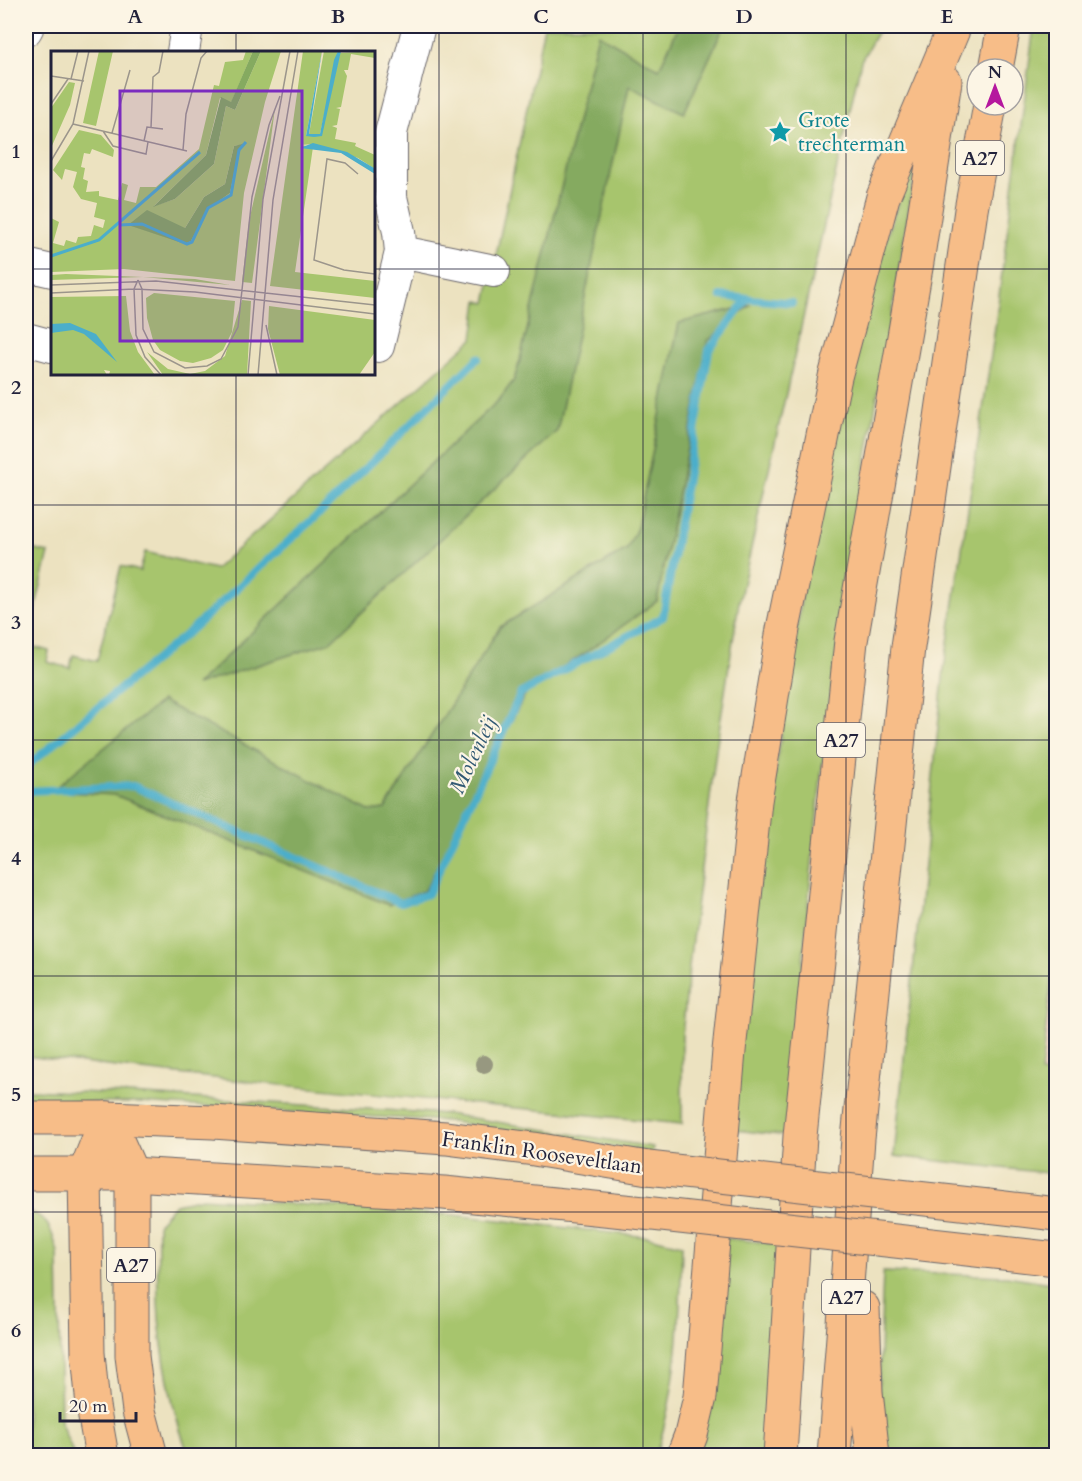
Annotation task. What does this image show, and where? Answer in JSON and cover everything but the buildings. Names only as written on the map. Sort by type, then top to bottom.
[{"type":"main road","points":[[998,57],[1004,26]]},
{"type":"main road","name":"A27","points":[[683,1455],[691,1435],[700,1397],[729,1051],[755,801],[783,629],[835,377],[884,198],[954,28]]},
{"type":"main road","name":"A27","points":[[780,1455],[800,1136],[851,641],[917,262],[954,28]]},
{"type":"main road","name":"A27","points":[[834,1455],[858,1138],[909,647],[971,210],[988,117]]},
{"type":"main road","name":"Franklin Rooseveltlaan","points":[[26,1118],[213,1122],[446,1138],[534,1149],[648,1168],[1056,1214]]},
{"type":"main road","points":[[85,1173],[107,1118]]},
{"type":"main road","points":[[107,1118],[132,1174]]},
{"type":"main road","name":"A27","points":[[858,1138],[866,1392],[873,1455]]},
{"type":"main road","name":"A27","points":[[85,1173],[88,1353],[93,1406],[102,1455]]},
{"type":"main road","points":[[26,1174],[132,1174],[444,1193],[644,1213],[1056,1260]]},
{"type":"main road","name":"A27","points":[[132,1174],[132,1356],[139,1411],[151,1455]]},
{"type":"street","points":[[26,30],[28,26]]},
{"type":"street","points":[[183,51],[187,26]]},
{"type":"street","points":[[385,347],[401,252],[391,198],[391,133],[419,26]]},
{"type":"street","points":[[401,252],[494,271]]},
{"type":"street","points":[[26,265],[51,271]]},
{"type":"street","points":[[26,339],[51,346]]},
{"type":"shaded area","points":[[1056,939],[1056,1075],[1041,1074]]},
{"type":"green space","points":[[544,26],[679,26],[659,69],[598,35],[514,380],[500,399],[197,684],[557,430],[629,85],[684,113],[724,26],[881,26],[861,61],[739,602],[716,750],[691,948],[682,1036],[682,1124],[272,1084],[26,1056],[26,645],[49,651],[47,662],[70,668],[73,655],[97,661],[121,566],[140,571],[145,552],[215,569],[473,339],[478,301],[486,303]],"holes":[[[750,305],[708,341],[657,601],[582,655],[528,689],[483,774],[389,905],[115,795],[369,811],[385,809],[500,627],[627,549],[637,528],[679,323]]]},
{"type":"green space","points":[[679,26],[724,26],[684,113],[629,86],[557,431],[330,642],[196,685],[500,399],[514,380],[598,34],[659,69]]},
{"type":"green space","points":[[1034,26],[1056,26],[1056,939],[1041,1073],[1056,1075],[1056,1174],[894,1156],[944,669],[993,342],[1022,117],[1025,117],[1025,95]]},
{"type":"green space","points":[[920,136],[847,578],[830,704],[822,765],[788,1136],[727,1129],[729,1082],[830,408]]},
{"type":"green space","points":[[751,305],[708,341],[657,601],[582,655],[528,689],[425,890],[389,905],[115,795],[51,791],[162,701],[369,811],[385,809],[500,627],[627,549],[637,528],[679,323]]},
{"type":"green space","points":[[26,548],[49,553],[26,645]]},
{"type":"green space","points":[[26,1090],[129,1094],[447,1114],[653,1147],[652,1153],[447,1121],[139,1103],[26,1102]]},
{"type":"green space","points":[[202,1198],[445,1214],[648,1237],[682,1245],[679,1325],[674,1377],[656,1455],[189,1455],[172,1400],[161,1339],[158,1223],[175,1204]]},
{"type":"green space","points":[[26,1210],[45,1221],[54,1238],[58,1253],[61,1423],[74,1455],[26,1455]]},
{"type":"green space","points":[[723,1238],[780,1244],[764,1455],[691,1456]]},
{"type":"green space","points":[[883,1272],[1007,1276],[1056,1284],[1056,1455],[885,1455],[878,1411]]},
{"type":"waterway","name":"Molenleij","points":[[721,296],[792,303]]},
{"type":"waterway","name":"Molenleij","points":[[26,791],[133,786],[401,903],[428,894],[521,693],[663,617],[709,350],[748,298]]},
{"type":"waterway","name":"Molenleij","points":[[26,767],[190,631],[325,508],[478,358]]},
{"type":"place","name":"Grote trechterman","points":[[780,132]]}]
